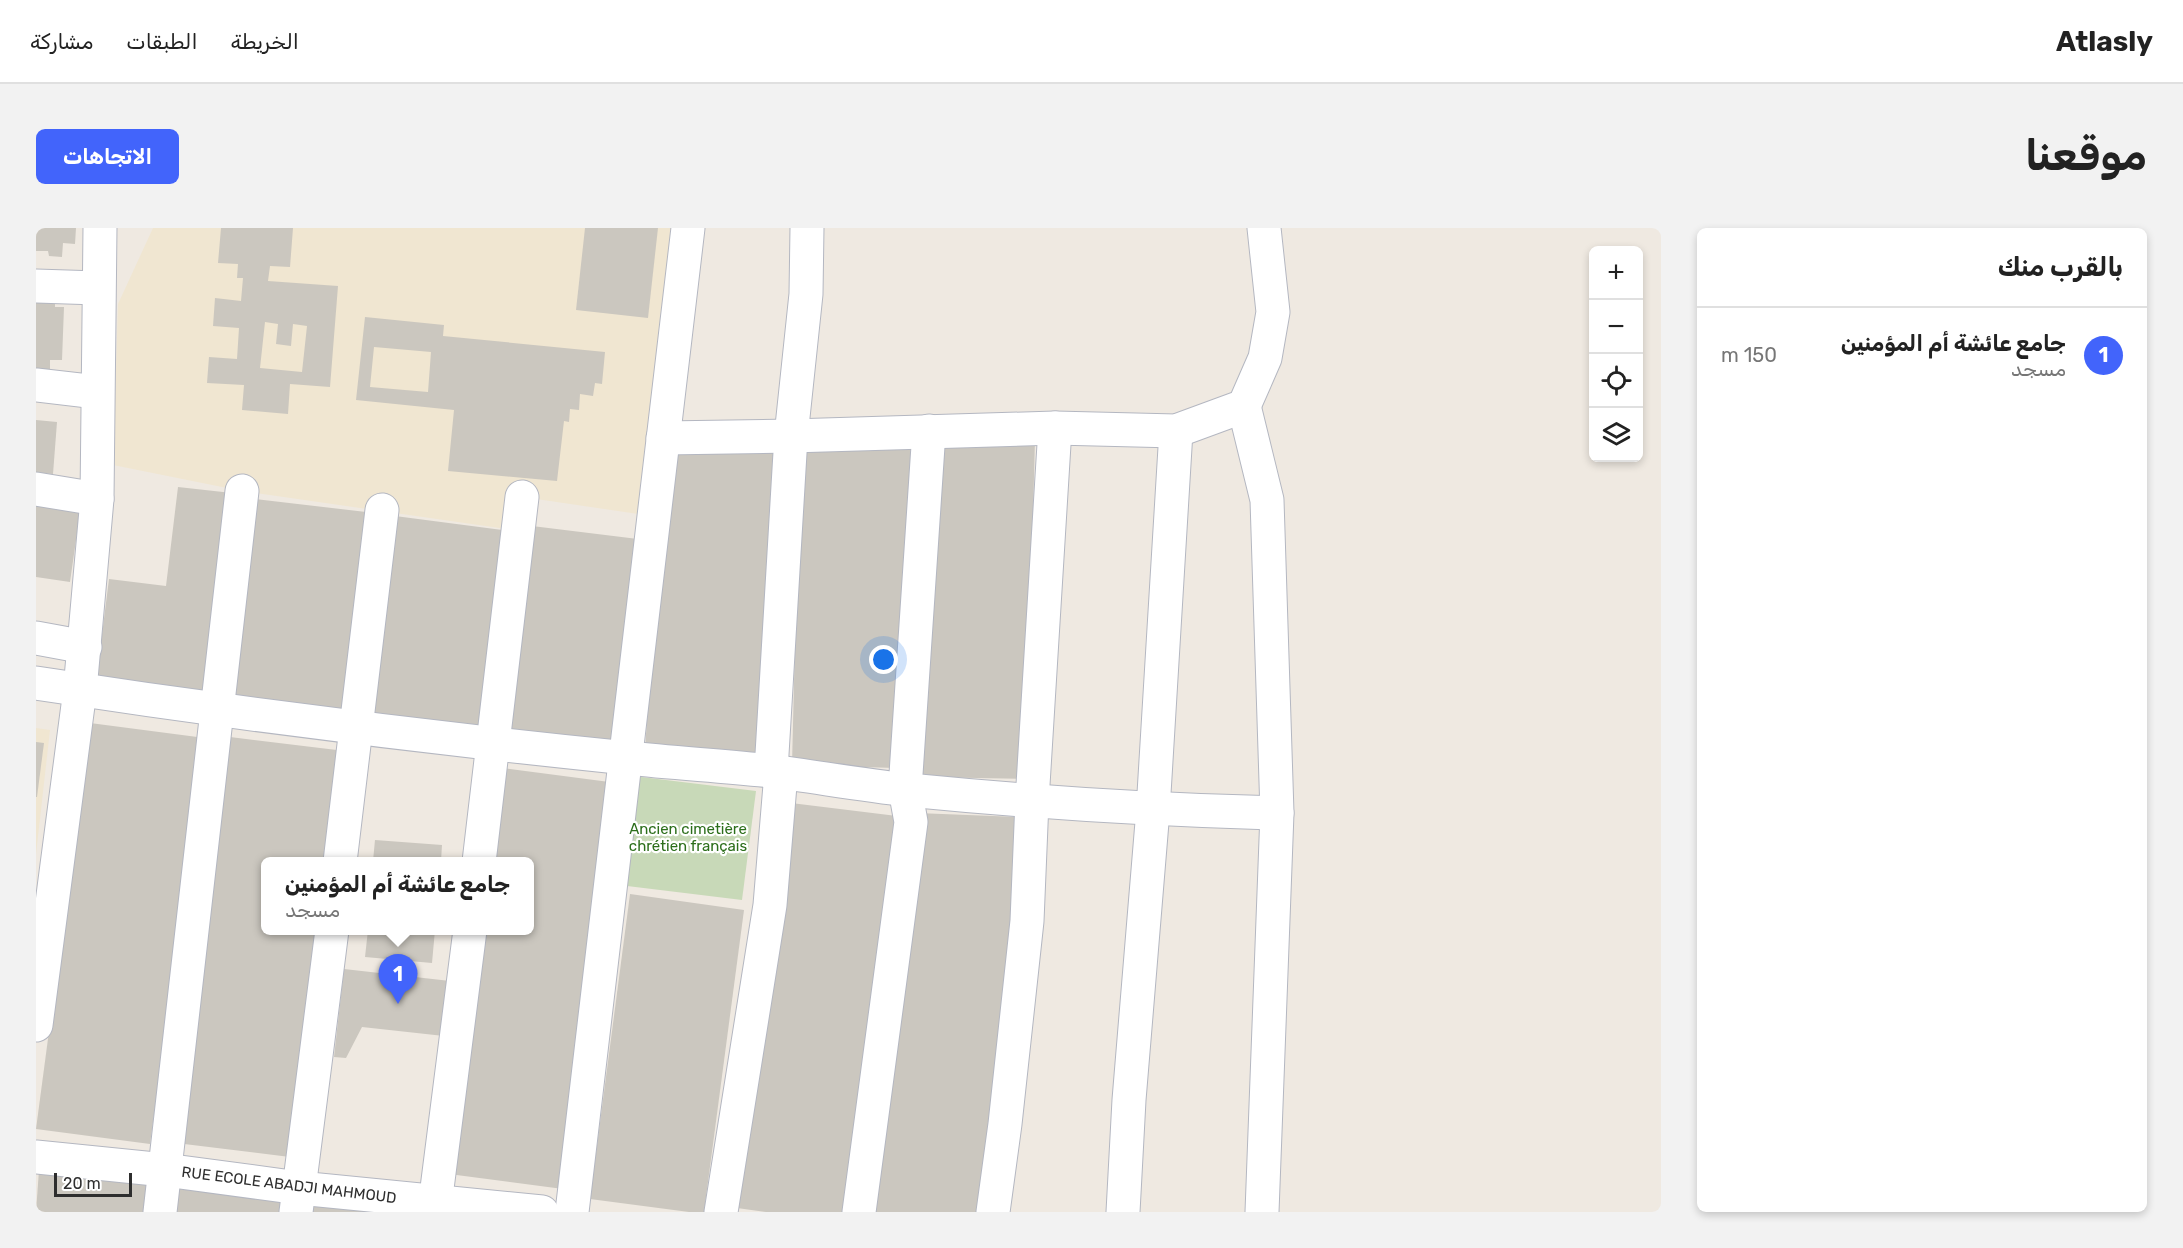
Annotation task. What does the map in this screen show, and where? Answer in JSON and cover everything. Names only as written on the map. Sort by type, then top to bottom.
[{"type":"street","points":[[36,1025],[80,690],[97,499],[100,228]]},
{"type":"street","points":[[572,1212],[688,228]]},
{"type":"street","points":[[721,1212],[770,905],[791,436],[806,294],[807,228]]},
{"type":"street","points":[[1262,1212],[1277,813],[1268,500],[1244,406],[1265,358],[1273,312],[1264,228]]},
{"type":"street","points":[[36,286],[98,288]]},
{"type":"street","points":[[36,385],[98,392]]},
{"type":"street","points":[[663,438],[1055,428],[1176,431],[1244,406]]},
{"type":"street","points":[[993,1212],[1028,921],[1032,801],[1055,428]]},
{"type":"street","points":[[859,1212],[887,1016],[911,822],[904,789],[929,431]]},
{"type":"street","points":[[1122,1212],[1153,810],[1176,431]]},
{"type":"street","points":[[36,489],[97,499]]},
{"type":"street","points":[[160,1212],[242,491]]},
{"type":"street","points":[[480,857],[495,743],[522,497]]},
{"type":"street","points":[[341,857],[382,510]]},
{"type":"street","points":[[36,638],[85,646]]},
{"type":"street","points":[[36,683],[218,710],[357,727],[626,758],[776,772],[904,789],[1153,810],[1277,813]]},
{"type":"street","points":[[298,1200],[331,935]]},
{"type":"street","points":[[434,1206],[469,935]]},
{"type":"street","name":"RUE ECOLE ABADJI MAHMOUD","points":[[36,1156],[165,1170],[298,1200],[542,1212]]},
{"type":"shaded area","points":[[153,228],[683,228],[645,515],[516,496],[513,530],[242,491],[113,465],[118,304]]},
{"type":"shaded area","points":[[36,728],[50,730],[36,854]]},
{"type":"green space","name":"Ancien cimetière chrétien français","points":[[633,776],[756,791],[742,900],[619,885]]},
{"type":"building","points":[[36,228],[76,228],[75,244],[63,243],[62,257],[49,256],[48,251],[36,251]]},
{"type":"building","points":[[221,228],[293,228],[290,267],[270,266],[268,281],[338,286],[330,387],[290,384],[288,414],[242,410],[244,385],[207,383],[209,357],[237,359],[239,328],[213,326],[215,298],[241,301],[243,278],[237,278],[238,264],[218,263]],"holes":[[[265,322],[278,324],[276,344],[291,346],[293,324],[307,326],[302,372],[260,368]]]},
{"type":"building","points":[[585,228],[658,228],[648,318],[576,310]]},
{"type":"building","points":[[36,294],[55,295],[55,307],[64,307],[62,360],[50,360],[50,374],[36,374]]},
{"type":"building","points":[[365,317],[444,325],[443,336],[605,352],[602,384],[595,383],[593,396],[580,394],[579,410],[570,409],[569,422],[564,421],[557,481],[448,471],[454,410],[356,400]],"holes":[[[374,347],[431,352],[428,392],[370,387]]]},
{"type":"building","points":[[36,420],[57,422],[53,474],[36,473]]},
{"type":"building","points":[[935,437],[1035,439],[1026,779],[922,777]]},
{"type":"building","points":[[800,439],[911,442],[896,768],[792,765]]},
{"type":"building","points":[[666,443],[781,451],[759,757],[645,750]]},
{"type":"building","points":[[178,487],[232,493],[209,696],[96,682],[109,579],[166,586]]},
{"type":"building","points":[[36,499],[81,505],[70,582],[36,577]]},
{"type":"building","points":[[255,499],[366,512],[341,716],[228,701]]},
{"type":"building","points":[[395,516],[510,531],[482,734],[368,719]]},
{"type":"building","points":[[532,526],[646,540],[618,744],[504,729]]},
{"type":"building","points":[[90,723],[205,738],[150,1144],[36,1129]]},
{"type":"building","points":[[230,737],[345,751],[330,857],[261,857],[261,935],[319,935],[290,1157],[176,1143]]},
{"type":"building","points":[[36,742],[44,743],[37,797],[36,797]]},
{"type":"building","points":[[503,768],[617,783],[563,1189],[449,1174],[480,935],[534,935],[534,857],[492,857]]},
{"type":"building","points":[[791,803],[905,817],[852,1212],[766,1212],[737,1208]]},
{"type":"building","points":[[917,813],[1020,817],[1019,926],[984,1212],[868,1212]]},
{"type":"building","points":[[375,840],[442,845],[441,857],[373,857]]},
{"type":"building","points":[[630,894],[744,910],[704,1212],[590,1199]]},
{"type":"building","points":[[367,935],[435,935],[432,963],[365,957]]},
{"type":"building","points":[[344,969],[459,982],[453,1037],[362,1027],[346,1058],[334,1057]]},
{"type":"building","points":[[39,1170],[153,1184],[149,1212],[36,1212]]},
{"type":"building","points":[[171,1188],[286,1202],[284,1212],[168,1212]]},
{"type":"building","points":[[311,1201],[386,1212],[309,1212]]},
{"type":"place","name":"جامع عائشة أم المؤمنين","points":[[398,1004]]}]
